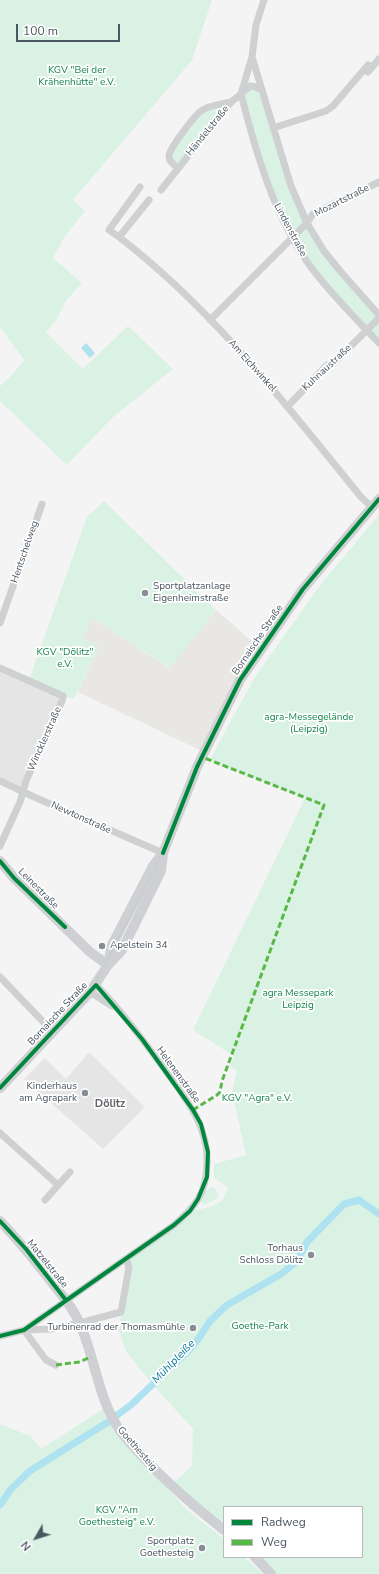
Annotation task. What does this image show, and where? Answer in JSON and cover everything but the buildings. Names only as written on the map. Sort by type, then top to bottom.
[{"type":"main road","name":"Bornaische Straße","points":[[0,1088],[93,989],[108,964],[122,950],[161,871],[163,853],[198,767],[240,680],[303,588],[376,503]]},
{"type":"main road","name":"Leinestraße","points":[[0,861],[14,878],[90,952],[108,964]]},
{"type":"main road","name":"Matzelstraße","points":[[0,1222],[26,1249],[65,1300]]},
{"type":"main road","name":"Goethesteig","points":[[65,1300],[80,1323],[107,1406],[128,1441],[188,1502],[223,1529]]},
{"type":"main road","points":[[255,1558],[272,1574]]},
{"type":"street","points":[[242,94],[252,57],[256,25],[264,0]]},
{"type":"street","name":"Lindenstraße","points":[[252,57],[291,186],[307,223],[324,251],[379,316]]},
{"type":"street","points":[[368,72],[379,59]]},
{"type":"street","points":[[273,128],[326,111],[333,106],[368,65]]},
{"type":"street","name":"Händelstraße","points":[[161,190],[231,102],[250,86],[262,90]]},
{"type":"street","name":"Lindenstraße","points":[[242,94],[247,118],[276,204],[292,238],[325,285],[379,343]]},
{"type":"street","points":[[178,168],[173,164],[169,157],[170,151],[200,111],[208,107],[231,102]]},
{"type":"street","name":"Mozartstraße","points":[[210,320],[307,223],[312,214],[379,182]]},
{"type":"street","name":"Am Eichwinkel","points":[[140,187],[109,230],[190,299],[255,368],[288,406],[361,497],[376,503]]},
{"type":"street","points":[[119,237],[149,200]]},
{"type":"street","name":"Kuhnaustraße","points":[[288,406],[327,365],[335,362],[379,316]]},
{"type":"street","name":"Hentschelweg","points":[[0,623],[42,504]]},
{"type":"street","name":"Wincklerstraße","points":[[0,668],[63,696],[26,781],[20,802],[0,846]]},
{"type":"street","name":"Newtonstraße","points":[[0,780],[163,853]]},
{"type":"street","points":[[0,977],[53,1032]]},
{"type":"street","name":"Helenenstraße","points":[[93,989],[118,1009],[150,1050],[193,1110],[201,1124],[208,1152],[207,1177],[198,1199],[190,1211],[174,1225],[126,1259]]},
{"type":"street","points":[[0,1133],[58,1185]]},
{"type":"street","points":[[45,1200],[70,1172]]},
{"type":"street","points":[[0,1336],[24,1330],[51,1329],[121,1312],[129,1267],[126,1259],[24,1330]]},
{"type":"street","points":[[24,1330],[46,1360],[56,1365]]},
{"type":"shaded area","points":[[216,610],[261,649],[204,752],[78,692],[99,647],[83,638],[92,618],[169,668]]},
{"type":"shaded area","points":[[0,668],[63,696],[23,791],[0,781]]},
{"type":"shaded area","name":"Kinderhaus am Agrapark","points":[[89,1052],[145,1107],[103,1149],[24,1079],[45,1058],[66,1079]]},
{"type":"green space","name":"KGV \"Bei der Krähenhütte\" e.V.","points":[[0,0],[212,0],[192,60],[73,200],[85,211],[65,236],[53,258],[82,283],[66,301],[56,320],[46,332],[83,369],[128,326],[173,369],[112,418],[67,465],[0,401],[0,386],[13,374],[24,360],[0,327]]},
{"type":"green space","points":[[246,89],[262,90],[291,186],[324,251],[379,315],[379,343],[309,265],[276,204],[241,94]]},
{"type":"green space","points":[[231,102],[178,168],[173,164],[170,151],[200,111]]},
{"type":"green space","name":"KGV \"Dölitz\" e.V.","points":[[104,501],[216,610],[170,668],[92,618],[83,638],[99,647],[74,699],[63,696],[29,680],[87,517]]},
{"type":"green space","points":[[379,515],[379,1574],[271,1574],[259,1561],[262,1558],[363,1558],[363,1506],[223,1506],[223,1527],[171,1485],[192,1466],[193,1429],[153,1385],[126,1351],[119,1331],[126,1259],[190,1211],[211,1207],[222,1201],[228,1188],[214,1177],[214,1164],[246,1155],[232,1092],[237,1070],[230,1067],[234,1056],[193,1030],[305,798],[210,760],[256,676],[326,578]]},
{"type":"green space","points":[[212,1187],[216,1190],[219,1196],[211,1202],[202,1205],[204,1194]]},
{"type":"green space","name":"KGV \"Am Goethesteig\" e.V.","points":[[103,1409],[108,1422],[115,1431],[187,1510],[223,1538],[223,1558],[245,1558],[263,1574],[0,1574],[0,1424],[30,1436],[41,1449]]},
{"type":"water","points":[[86,343],[95,353],[90,358],[81,348]]},
{"type":"waterway","name":"Mühlpleiße","points":[[0,1505],[11,1489],[30,1471],[108,1422],[132,1404],[189,1350],[210,1321],[227,1305],[281,1274],[297,1261],[307,1242],[344,1204],[359,1200],[379,1214]]},
{"type":"tram line","points":[[0,1086],[81,1001],[95,984],[155,868],[200,757],[240,676],[302,587],[379,497]]},
{"type":"marked path","points":[[193,1110],[220,1092],[222,1081],[324,805],[202,757]]},
{"type":"marked path","points":[[56,1365],[79,1362],[91,1357]]},
{"type":"cycle path","points":[[163,853],[197,767],[240,680],[303,589],[379,499]]},
{"type":"cycle path","points":[[0,861],[14,878],[65,927]]},
{"type":"cycle path","points":[[0,1088],[96,985],[142,1039],[193,1110],[201,1124],[208,1152],[207,1177],[198,1199],[190,1211],[174,1225],[24,1330],[0,1336]]},
{"type":"cycle path","points":[[0,1221],[26,1249],[65,1299]]},
{"type":"place","name":"Sportplatzanlage Eigenheimstraße","points":[[145,593]]},
{"type":"place","name":"Apelstein 34","points":[[102,946]]},
{"type":"place","name":"Kinderhaus am Agrapark","points":[[85,1093]]},
{"type":"place","name":"Torhaus Schloss Dölitz","points":[[311,1255]]},
{"type":"place","name":"Turbinenrad der Thomasmühle","points":[[193,1328]]},
{"type":"place","name":"Sportplatz Goethesteig","points":[[202,1548]]},
{"type":"district","name":"Dölitz","points":[[110,1104]]},
{"type":"park label","name":"agra-Messegelände (Leipzig)","points":[[309,724]]},
{"type":"park label","name":"agra Messepark Leipzig","points":[[298,1000]]},
{"type":"park label","name":"KGV \"Agra\" e.V.","points":[[257,1099]]},
{"type":"park label","name":"Goethe-Park","points":[[260,1327]]}]
